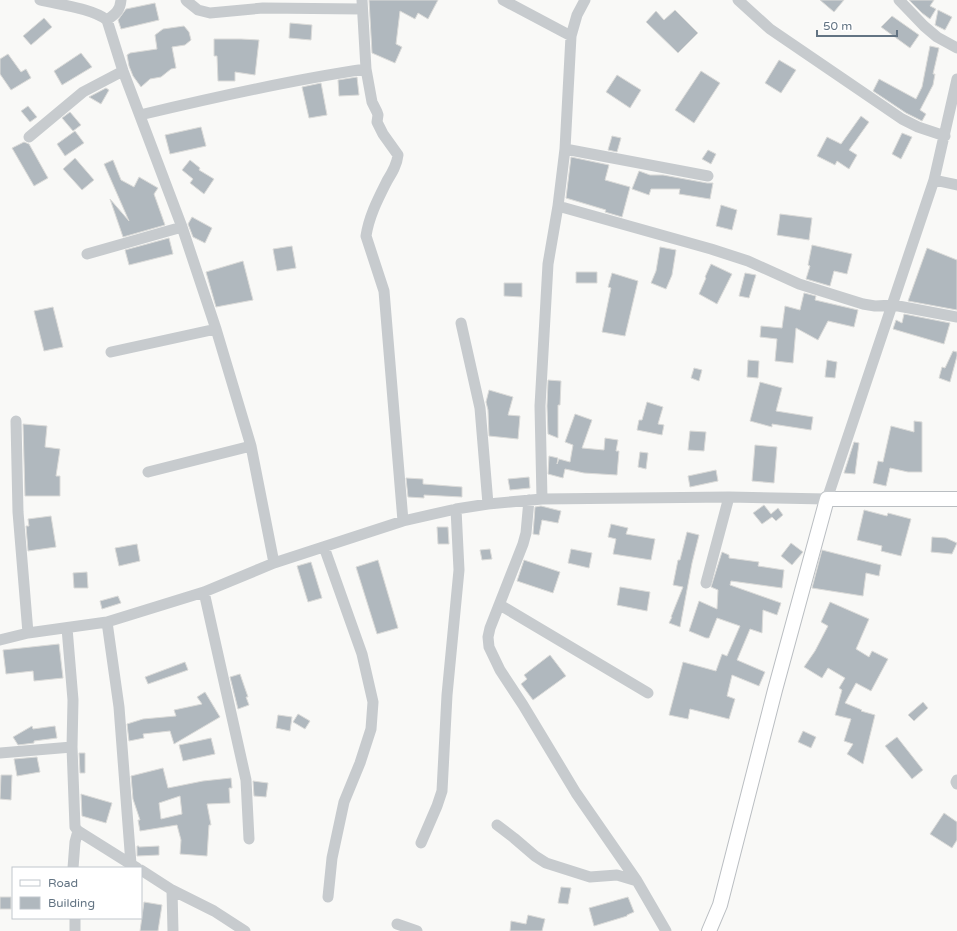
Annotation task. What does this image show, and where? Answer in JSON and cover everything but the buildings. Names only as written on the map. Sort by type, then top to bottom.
[{"type":"main road","points":[[709,931],[720,905],[775,690],[827,499],[957,499]]},
{"type":"street","points":[[40,0],[90,12],[100,15],[107,20],[124,71],[182,227],[216,329],[251,446],[274,563]]},
{"type":"street","points":[[107,20],[117,12],[120,7],[121,0]]},
{"type":"street","points":[[186,0],[198,10],[210,13],[263,8],[362,4],[366,69],[372,102],[378,115],[377,122],[383,134],[398,155],[396,165],[374,207],[367,227],[366,236],[384,291],[403,521]]},
{"type":"street","points":[[503,0],[571,36]]},
{"type":"street","points":[[542,499],[541,390],[548,264],[558,206],[565,149],[571,36],[577,15],[585,0]]},
{"type":"street","points":[[738,0],[770,29],[902,119],[918,127],[945,136]]},
{"type":"street","points":[[899,0],[937,37],[957,48]]},
{"type":"street","points":[[140,115],[297,80],[366,69]]},
{"type":"street","points":[[29,137],[83,92],[124,71]]},
{"type":"street","points":[[0,640],[28,633],[106,622],[204,592],[274,563],[403,521],[456,509],[488,504],[542,499],[729,497],[827,499],[934,180],[957,79]]},
{"type":"street","points":[[565,149],[708,176]]},
{"type":"street","points":[[934,180],[957,186]]},
{"type":"street","points":[[558,206],[711,248],[754,264],[799,284],[863,304],[876,306],[893,305],[957,317]]},
{"type":"street","points":[[87,254],[182,227]]},
{"type":"street","points":[[461,323],[480,408],[488,504]]},
{"type":"street","points":[[111,352],[216,329]]},
{"type":"street","points":[[16,421],[18,512],[28,633]]},
{"type":"street","points":[[148,472],[251,446]]},
{"type":"street","points":[[706,583],[729,497]]},
{"type":"street","points":[[529,500],[525,539],[488,637],[488,647],[500,670],[576,793],[637,881],[666,931]]},
{"type":"street","points":[[420,843],[437,806],[442,791],[447,695],[459,570],[456,509]]},
{"type":"street","points":[[324,547],[362,654],[373,702],[371,729],[360,763],[344,802],[332,858],[328,897]]},
{"type":"street","points":[[204,592],[246,780],[249,839]]},
{"type":"street","points":[[500,605],[648,693]]},
{"type":"street","points":[[106,622],[119,707],[137,867]]},
{"type":"street","points":[[67,628],[73,700],[72,748],[75,827],[78,831],[135,867]]},
{"type":"street","points":[[0,753],[72,748]]},
{"type":"street","points":[[497,825],[535,856],[546,863],[590,877],[617,876],[637,881]]},
{"type":"street","points":[[73,867],[75,842],[78,831]]},
{"type":"street","points":[[617,876],[621,857]]},
{"type":"street","points":[[142,871],[172,890],[214,911],[245,931]]},
{"type":"street","points":[[172,890],[173,931]]},
{"type":"street","points":[[75,919],[75,931]]},
{"type":"street","points":[[397,924],[417,931]]}]
